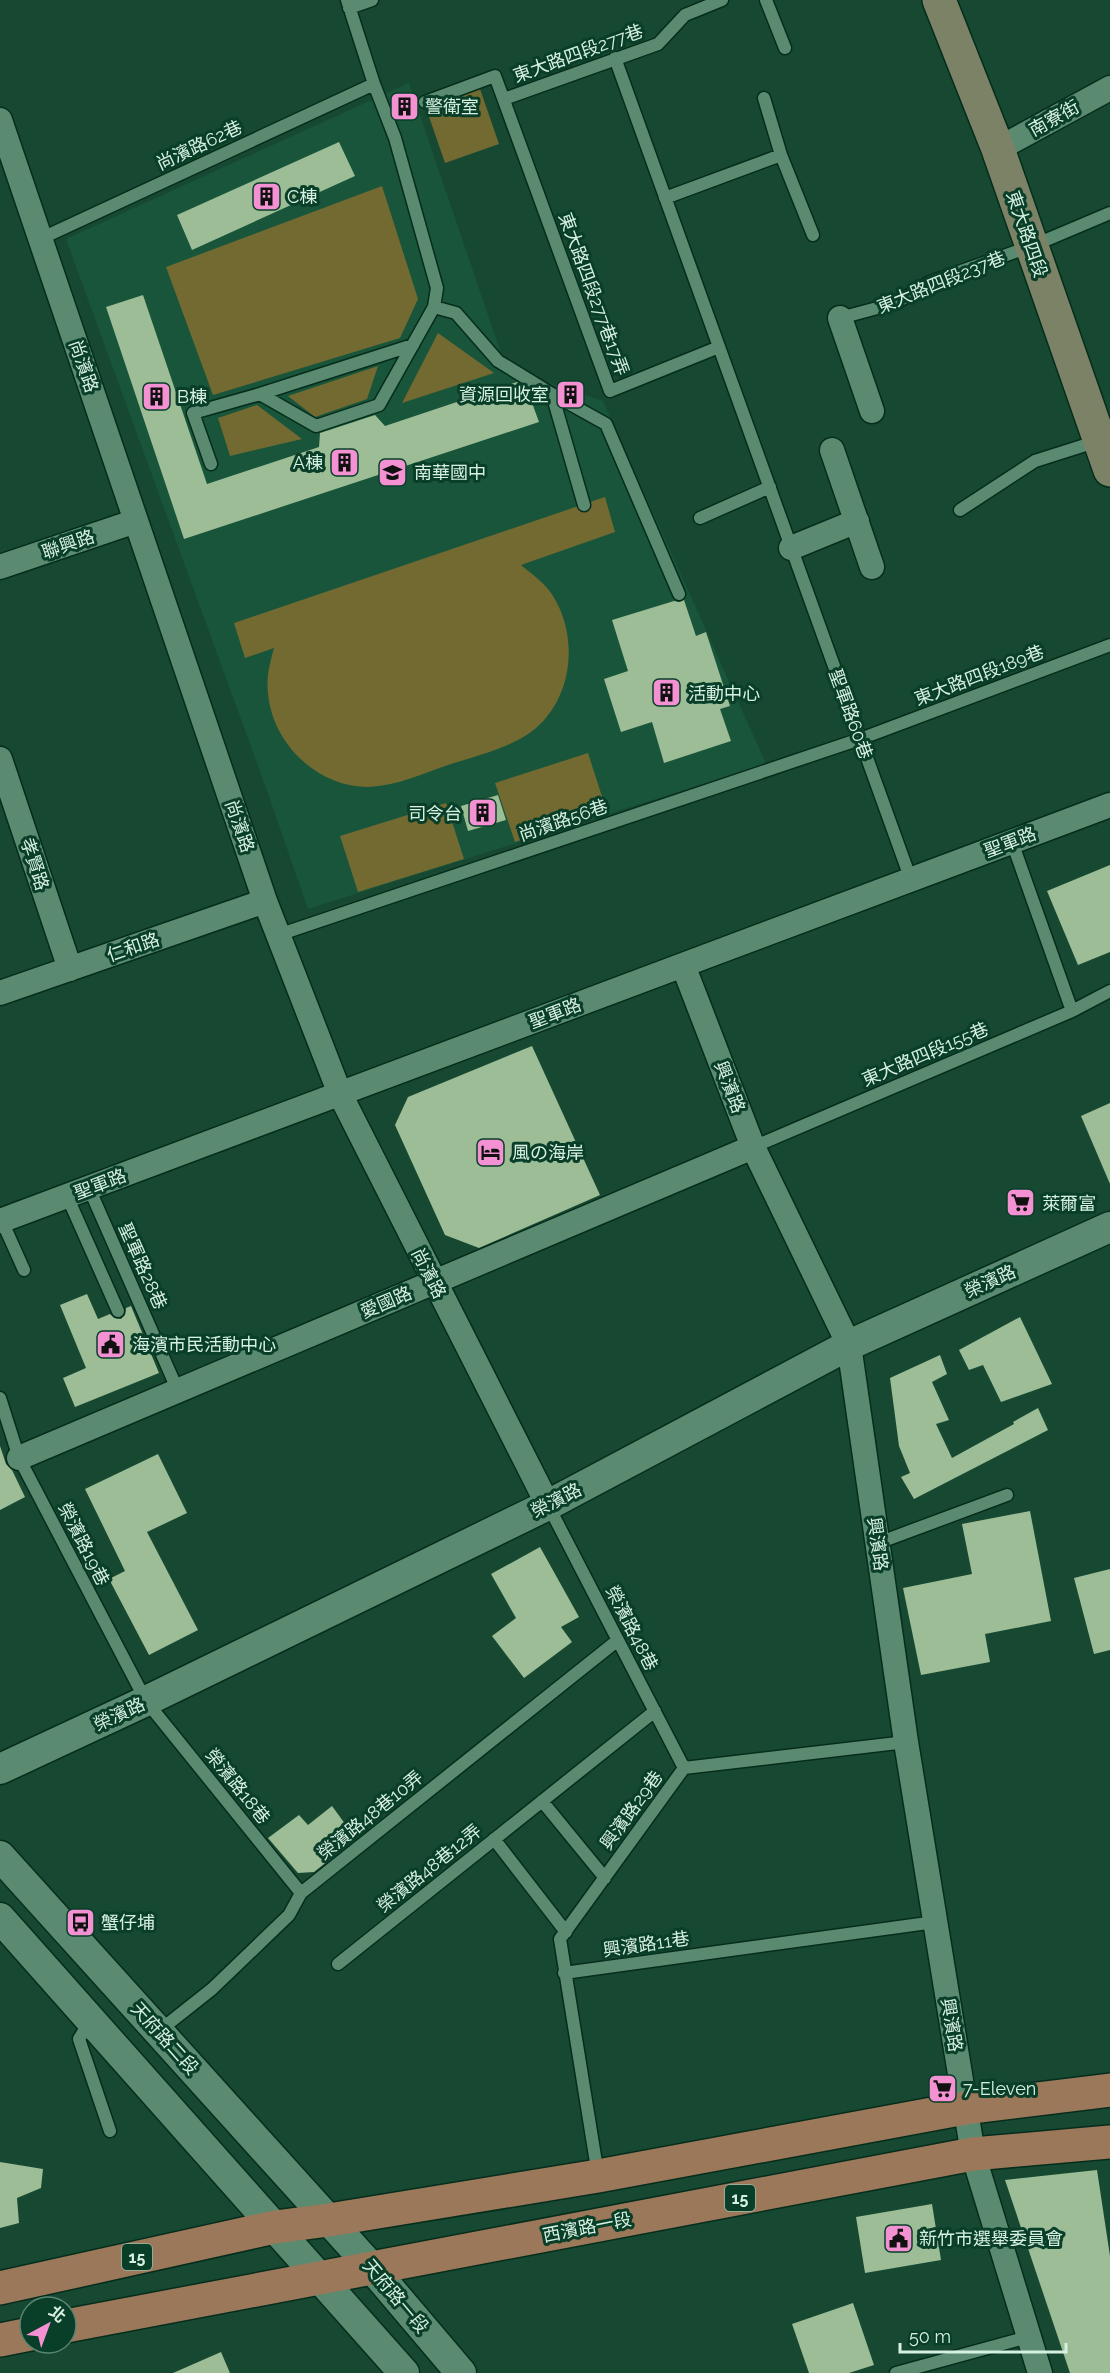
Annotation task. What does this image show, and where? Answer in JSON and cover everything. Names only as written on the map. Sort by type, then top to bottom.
[{"type":"main road","name":"東大路四段","points":[[939,0],[998,149],[1105,455]]},
{"type":"main road","name":"15","points":[[0,2288],[275,2227],[598,2176],[965,2108],[1110,2090]]},
{"type":"main road","name":"西濱路一段","points":[[78,2324],[973,2154],[1110,2142]]},
{"type":"main road","points":[[0,2340],[18,2336]]},
{"type":"street","name":"南寮街","points":[[998,149],[1110,87]]},
{"type":"street","name":"尚濱路","points":[[0,120],[5,153],[40,239],[265,901],[340,1094],[433,1282],[548,1505]]},
{"type":"street","name":"東大路四段237巷","points":[[840,318],[872,411]]},
{"type":"street","points":[[832,450],[872,567]]},
{"type":"street","name":"聯興路","points":[[0,567],[136,521]]},
{"type":"street","points":[[791,548],[857,521]]},
{"type":"street","name":"孝賢路","points":[[2,775],[70,969]]},
{"type":"street","name":"聖軍路","points":[[1,1221],[1110,805]]},
{"type":"street","name":"仁和路","points":[[0,993],[265,901]]},
{"type":"street","name":"興濱路","points":[[683,965],[753,1147],[849,1345],[906,1742],[973,2154],[1040,2373]]},
{"type":"street","name":"愛國路","points":[[19,1458],[753,1147]]},
{"type":"street","name":"榮濱路","points":[[0,1769],[146,1701],[548,1505],[849,1345],[1110,1227]]},
{"type":"street","name":"天府路二段","points":[[0,1856],[329,2220]]},
{"type":"street","points":[[0,1918],[404,2373]]},
{"type":"street","name":"天府路一段","points":[[329,2220],[461,2373]]},
{"type":"lane","points":[[260,394],[316,426],[379,405],[434,307],[437,288],[395,138],[376,90],[348,4],[372,0]]},
{"type":"lane","name":"東大路四段277巷","points":[[504,99],[658,44],[685,15],[722,0]]},
{"type":"lane","points":[[766,0],[786,48]]},
{"type":"lane","name":"聖軍路60巷","points":[[615,58],[911,880]]},
{"type":"lane","points":[[425,102],[495,76],[504,99]]},
{"type":"lane","name":"尚濱路62巷","points":[[40,239],[376,90]]},
{"type":"lane","points":[[764,98],[781,155],[813,234]]},
{"type":"lane","name":"東大路四段277巷17弄","points":[[504,99],[610,391],[719,347]]},
{"type":"lane","points":[[665,198],[781,155]]},
{"type":"lane","name":"東大路四段237巷","points":[[840,318],[896,303],[930,282],[1032,246],[1110,213]]},
{"type":"lane","points":[[434,307],[456,313],[498,361],[606,424],[679,594]]},
{"type":"lane","points":[[210,464],[194,413],[412,345]]},
{"type":"lane","points":[[552,394],[584,505]]},
{"type":"lane","points":[[960,510],[1035,461],[1105,455]]},
{"type":"lane","points":[[700,518],[770,488]]},
{"type":"lane","name":"東大路四段189巷","points":[[860,738],[1110,645]]},
{"type":"lane","name":"尚濱路56巷","points":[[278,935],[860,738]]},
{"type":"lane","points":[[1011,842],[1072,1011]]},
{"type":"lane","name":"東大路四段155巷","points":[[753,1147],[1072,1011],[1110,991]]},
{"type":"lane","points":[[78,1192],[118,1311]]},
{"type":"lane","name":"聖軍路28巷","points":[[78,1192],[178,1391]]},
{"type":"lane","points":[[1,1221],[24,1270]]},
{"type":"lane","name":"榮濱路19巷","points":[[0,1398],[19,1458],[146,1701]]},
{"type":"lane","points":[[878,1543],[1007,1495]]},
{"type":"lane","name":"榮濱路48巷","points":[[548,1505],[684,1768]]},
{"type":"lane","name":"榮濱路48巷10弄","points":[[158,2031],[212,1989],[289,1916],[302,1893],[618,1640]]},
{"type":"lane","name":"榮濱路18巷","points":[[146,1701],[302,1893]]},
{"type":"lane","name":"榮濱路48巷12弄","points":[[338,1964],[655,1711]]},
{"type":"lane","name":"興濱路29巷","points":[[564,1973],[561,1939],[684,1768],[906,1742]]},
{"type":"lane","points":[[542,1801],[605,1878]]},
{"type":"lane","points":[[494,1839],[566,1932]]},
{"type":"lane","name":"興濱路11巷","points":[[564,1973],[935,1922]]},
{"type":"lane","points":[[564,1973],[598,2176]]},
{"type":"lane","points":[[90,2020],[78,2039],[110,2131]]},
{"type":"lane","points":[[896,2373],[1028,2337]]},
{"type":"shaded area","name":"南華國中","points":[[409,83],[506,368],[603,401],[766,764],[308,909],[66,239]]},
{"type":"shaded area","points":[[480,89],[499,144],[445,163],[426,108]]},
{"type":"shaded area","points":[[382,186],[418,299],[400,338],[213,395],[166,267]]},
{"type":"shaded area","points":[[438,333],[494,373],[402,403]]},
{"type":"shaded area","points":[[378,366],[367,399],[315,417],[288,396]]},
{"type":"shaded area","points":[[257,405],[302,439],[230,456],[218,418]]},
{"type":"shaded area","points":[[605,497],[615,532],[521,565],[543,583],[553,596],[567,631],[569,650],[568,669],[556,704],[531,732],[492,751],[400,782],[368,787],[349,785],[331,779],[300,759],[288,745],[271,711],[268,693],[268,676],[274,648],[245,658],[234,623]]},
{"type":"shaded area","points":[[588,753],[607,812],[515,842],[495,783]]},
{"type":"shaded area","points":[[446,803],[464,859],[358,892],[340,836]]},
{"type":"building","name":"C棟","points":[[339,142],[355,176],[192,250],[177,215]]},
{"type":"building","name":"A棟","points":[[143,295],[207,484],[319,447],[320,433],[375,415],[385,426],[517,382],[527,389],[539,422],[184,539],[106,307]]},
{"type":"building","name":"活動中心","points":[[684,600],[696,636],[706,632],[730,706],[720,709],[731,741],[664,763],[652,722],[621,732],[604,679],[628,671],[612,620]]},
{"type":"building","name":"司令台","points":[[498,795],[506,820],[468,831],[461,806]]},
{"type":"building","points":[[1110,865],[1110,952],[1078,965],[1047,891]]},
{"type":"building","points":[[532,1046],[600,1195],[479,1248],[445,1235],[395,1125],[408,1097]]},
{"type":"building","points":[[1110,1103],[1110,1184],[1081,1116]]},
{"type":"building","name":"海濱市民活動中心","points":[[87,1294],[98,1319],[110,1314],[114,1318],[121,1319],[125,1315],[126,1308],[131,1306],[159,1373],[75,1407],[63,1378],[86,1368],[60,1305]]},
{"type":"building","points":[[1020,1317],[1052,1384],[1001,1402],[983,1365],[969,1370],[959,1350]]},
{"type":"building","points":[[940,1355],[947,1374],[932,1382],[949,1420],[936,1424],[952,1458],[1038,1408],[1048,1430],[914,1499],[901,1477],[910,1473],[899,1446],[890,1378]]},
{"type":"building","points":[[0,1446],[6,1464],[12,1470],[25,1497],[0,1510]]},
{"type":"building","points":[[158,1454],[187,1513],[147,1532],[198,1630],[149,1655],[109,1579],[125,1571],[85,1489]]},
{"type":"building","points":[[1030,1511],[1051,1621],[985,1634],[990,1662],[921,1675],[903,1588],[972,1574],[962,1524]]},
{"type":"building","points":[[540,1547],[579,1617],[561,1627],[572,1642],[524,1678],[492,1636],[516,1618],[491,1574]]},
{"type":"building","points":[[1110,1569],[1110,1650],[1094,1654],[1074,1578]]},
{"type":"building","points":[[332,1806],[351,1832],[328,1849],[334,1856],[314,1872],[298,1873],[268,1838],[299,1815],[308,1825]]},
{"type":"building","points":[[0,2162],[43,2169],[41,2188],[17,2198],[19,2223],[0,2228]]},
{"type":"building","points":[[1097,2170],[1110,2256],[1110,2373],[1070,2373],[1005,2180]]},
{"type":"building","name":"新竹市選舉委員會","points":[[932,2204],[941,2260],[865,2273],[856,2217]]},
{"type":"building","points":[[853,2303],[874,2365],[849,2373],[809,2373],[792,2324]]},
{"type":"building","points":[[221,2352],[230,2373],[173,2373]]},
{"type":"place","name":"警衛室","points":[[404,106]]},
{"type":"place","name":"C棟","points":[[266,196]]},
{"type":"place","name":"資源回收室","points":[[570,394]]},
{"type":"place","name":"B棟","points":[[156,396]]},
{"type":"place","name":"A棟","points":[[344,462]]},
{"type":"place","name":"南華國中","points":[[393,472]]},
{"type":"place","name":"活動中心","points":[[667,693]]},
{"type":"place","name":"司令台","points":[[483,813]]},
{"type":"place","name":"風の海岸","points":[[491,1152]]},
{"type":"place","name":"萊爾富","points":[[1021,1203]]},
{"type":"place","name":"海濱市民活動中心","points":[[111,1344]]},
{"type":"place","name":"蟹仔埔","points":[[80,1922]]},
{"type":"place","name":"7-Eleven","points":[[942,2088]]},
{"type":"place","name":"新竹市選舉委員會","points":[[898,2238]]}]
